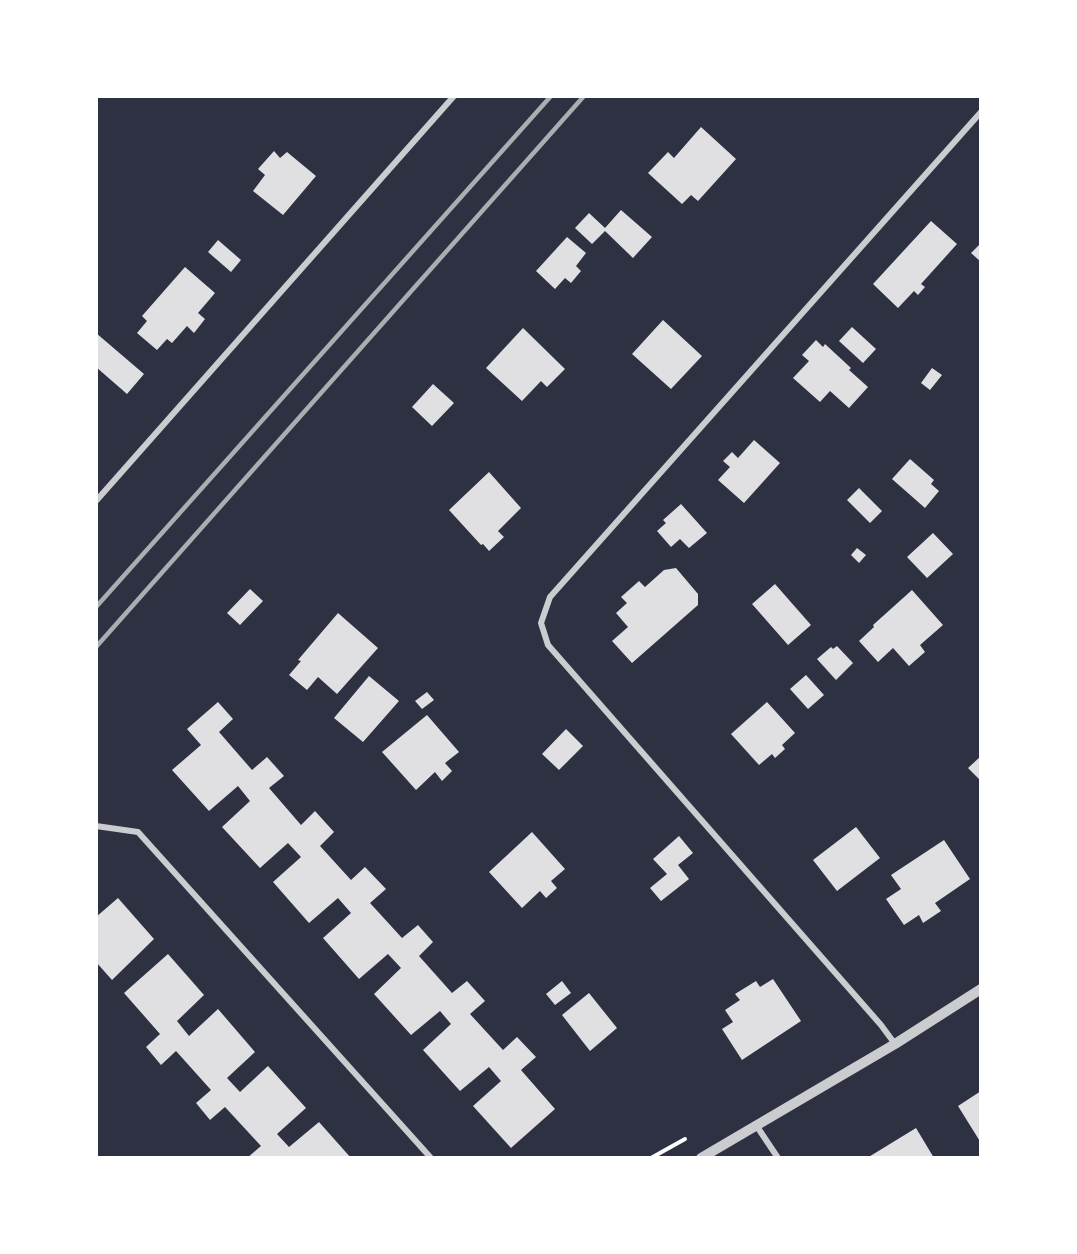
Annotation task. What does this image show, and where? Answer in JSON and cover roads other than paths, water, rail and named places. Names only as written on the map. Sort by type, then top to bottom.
[{"type":"street","points":[[96,501],[453,96]]},
{"type":"street","points":[[895,1044],[881,1025],[548,645],[541,623],[550,597],[981,112]]},
{"type":"street","points":[[96,826],[138,832],[431,1158]]},
{"type":"street","points":[[701,1158],[895,1044],[981,989]]},
{"type":"street","points":[[756,1125],[778,1158]]},
{"type":"railway","points":[[96,607],[551,96]]},
{"type":"railway","points":[[96,647],[584,96]]}]
